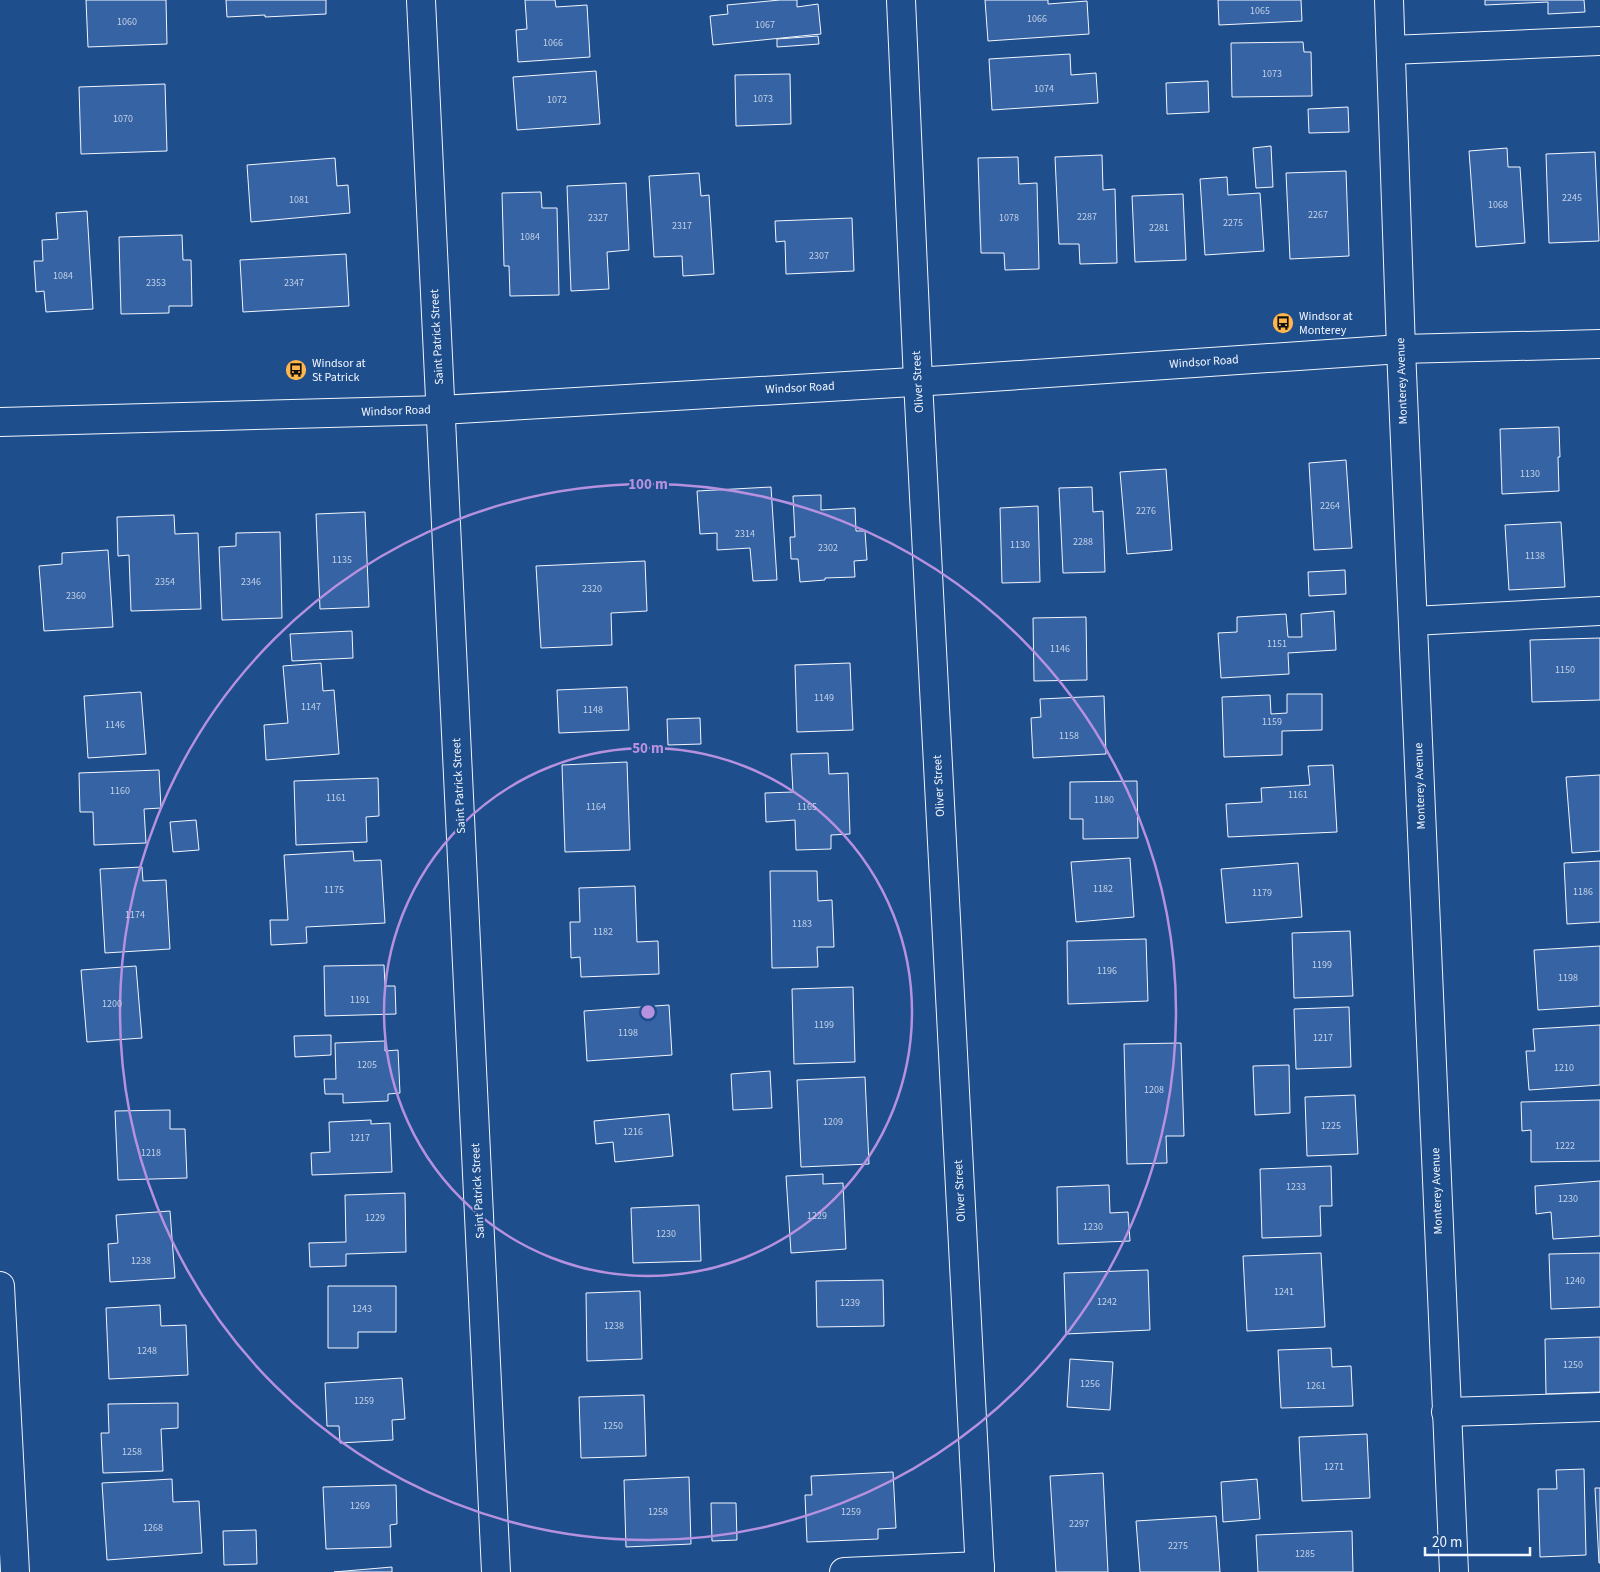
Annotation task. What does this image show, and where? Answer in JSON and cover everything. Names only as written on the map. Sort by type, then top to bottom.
[{"type":"street","name":"Saint Patrick Street","points":[[421,0],[496,1572]]},
{"type":"street","name":"Oliver Street","points":[[901,0],[918,381],[980,1569]]},
{"type":"street","name":"Monterey Avenue","points":[[1389,0],[1401,349],[1454,1572]]},
{"type":"street","points":[[1391,50],[1600,40]]},
{"type":"street","name":"Windsor Road","points":[[0,422],[440,410],[1401,349],[1600,344]]},
{"type":"street","points":[[1413,621],[1600,611]]},
{"type":"street","points":[[0,1286],[15,1572]]},
{"type":"street","points":[[1446,1412],[1600,1407]]},
{"type":"street","points":[[844,1572],[980,1569]]},
{"type":"building","points":[[86,0],[166,0],[167,44],[88,47]]},
{"type":"building","points":[[226,0],[326,0],[326,14],[227,17]]},
{"type":"building","points":[[525,0],[555,0],[556,7],[587,5],[590,57],[518,62],[516,30],[527,29]]},
{"type":"building","points":[[797,0],[797,7],[818,4],[821,34],[713,45],[710,16],[728,14],[727,5]]},
{"type":"building","points":[[985,0],[1048,0],[1048,4],[1087,1],[1089,34],[988,41]]},
{"type":"building","points":[[1218,0],[1301,0],[1302,21],[1219,25]]},
{"type":"building","points":[[1485,0],[1584,0],[1585,12],[1548,14],[1548,2],[1485,5]]},
{"type":"building","points":[[818,36],[819,44],[777,47],[777,39]]},
{"type":"building","points":[[1303,42],[1304,52],[1311,52],[1312,96],[1232,97],[1231,43]]},
{"type":"building","points":[[1070,54],[1071,75],[1096,73],[1098,103],[992,110],[989,59]]},
{"type":"building","points":[[596,71],[600,124],[517,130],[513,77]]},
{"type":"building","points":[[790,74],[791,124],[736,126],[735,75]]},
{"type":"building","points":[[1208,81],[1209,112],[1167,114],[1166,83]]},
{"type":"building","points":[[165,84],[167,151],[81,154],[79,87]]},
{"type":"building","points":[[1348,107],[1349,132],[1309,133],[1308,109]]},
{"type":"building","points":[[1271,146],[1273,187],[1256,188],[1253,148]]},
{"type":"building","points":[[1507,148],[1508,167],[1520,167],[1525,243],[1476,247],[1469,151]]},
{"type":"building","points":[[1595,152],[1599,241],[1549,243],[1546,154]]},
{"type":"building","points":[[1102,155],[1103,190],[1115,189],[1117,263],[1080,264],[1079,244],[1059,244],[1055,157]]},
{"type":"building","points":[[1018,157],[1019,184],[1037,183],[1039,269],[1005,270],[1004,253],[981,253],[978,158]]},
{"type":"building","points":[[335,158],[337,186],[348,185],[350,213],[251,222],[247,165]]},
{"type":"building","points":[[1346,171],[1349,256],[1290,259],[1286,173]]},
{"type":"building","points":[[699,173],[701,196],[709,195],[714,274],[683,276],[682,256],[654,257],[649,176]]},
{"type":"building","points":[[1227,177],[1228,195],[1260,193],[1264,251],[1205,255],[1200,179]]},
{"type":"building","points":[[626,183],[629,250],[607,252],[609,289],[571,291],[567,186]]},
{"type":"building","points":[[541,192],[542,208],[557,208],[559,295],[510,296],[509,266],[504,266],[502,193]]},
{"type":"building","points":[[1183,194],[1186,260],[1135,262],[1132,196]]},
{"type":"building","points":[[87,211],[93,309],[46,312],[44,291],[36,292],[34,261],[43,261],[42,240],[58,239],[56,213]]},
{"type":"building","points":[[852,218],[854,271],[786,274],[785,241],[776,242],[775,221]]},
{"type":"building","points":[[182,235],[183,260],[191,260],[192,306],[169,306],[169,313],[121,314],[119,237]]},
{"type":"building","points":[[346,254],[349,306],[243,312],[240,260]]},
{"type":"building","points":[[1559,427],[1559,491],[1502,494],[1500,429]]},
{"type":"building","points":[[1346,460],[1352,548],[1314,550],[1309,463]]},
{"type":"building","points":[[1166,469],[1172,550],[1127,554],[1120,472]]},
{"type":"building","points":[[771,487],[777,580],[753,581],[750,548],[717,550],[717,533],[700,534],[697,491]]},
{"type":"building","points":[[1092,487],[1093,512],[1103,511],[1105,572],[1063,573],[1059,488]]},
{"type":"building","points":[[821,495],[821,510],[855,508],[856,531],[865,531],[867,560],[854,561],[855,577],[825,578],[825,580],[800,582],[798,559],[791,559],[790,537],[795,537],[793,496]]},
{"type":"building","points":[[1038,506],[1040,582],[1002,583],[1000,508]]},
{"type":"building","points":[[365,512],[369,607],[320,609],[316,514]]},
{"type":"building","points":[[174,515],[175,534],[198,533],[201,609],[131,611],[129,555],[118,556],[117,517]]},
{"type":"building","points":[[1561,522],[1565,587],[1509,590],[1505,525]]},
{"type":"building","points":[[280,532],[282,618],[222,620],[219,547],[236,546],[236,533]]},
{"type":"building","points":[[108,550],[113,627],[44,631],[39,566],[62,564],[62,553]]},
{"type":"building","points":[[645,561],[647,611],[611,613],[612,645],[541,648],[536,566]]},
{"type":"building","points":[[1345,570],[1346,594],[1309,596],[1308,572]]},
{"type":"building","points":[[1334,611],[1336,650],[1288,653],[1289,674],[1221,678],[1218,633],[1237,632],[1237,617],[1286,614],[1288,637],[1302,637],[1301,614]]},
{"type":"building","points":[[1086,617],[1087,680],[1034,681],[1033,618]]},
{"type":"building","points":[[352,631],[353,658],[292,661],[290,634]]},
{"type":"building","points":[[1600,638],[1600,700],[1532,702],[1530,640]]},
{"type":"building","points":[[321,663],[323,691],[334,690],[339,754],[266,760],[264,725],[288,723],[283,666]]},
{"type":"building","points":[[850,663],[853,730],[797,732],[795,665]]},
{"type":"building","points":[[627,687],[629,730],[559,733],[557,690]]},
{"type":"building","points":[[141,692],[146,754],[88,758],[84,696]]},
{"type":"building","points":[[1287,694],[1322,694],[1322,730],[1282,731],[1282,755],[1224,757],[1222,697],[1270,695],[1271,714],[1287,713]]},
{"type":"building","points":[[1104,696],[1106,754],[1033,758],[1031,718],[1041,717],[1040,699]]},
{"type":"building","points":[[700,718],[701,744],[668,745],[667,719]]},
{"type":"building","points":[[828,753],[829,774],[848,773],[850,834],[831,835],[831,849],[796,850],[795,820],[766,822],[765,793],[793,792],[791,754]]},
{"type":"building","points":[[627,762],[630,850],[565,852],[562,765]]},
{"type":"building","points":[[1333,765],[1337,832],[1228,837],[1226,804],[1262,802],[1261,788],[1310,785],[1308,766]]},
{"type":"building","points":[[159,770],[161,808],[144,809],[146,843],[94,845],[93,812],[80,812],[79,773]]},
{"type":"building","points":[[1600,775],[1600,851],[1572,853],[1566,777]]},
{"type":"building","points":[[378,778],[379,816],[366,817],[367,842],[296,845],[294,781]]},
{"type":"building","points":[[1137,781],[1138,838],[1083,839],[1083,819],[1070,819],[1070,782]]},
{"type":"building","points":[[196,820],[199,850],[173,852],[170,822]]},
{"type":"building","points":[[353,851],[354,861],[381,860],[385,923],[306,927],[307,943],[271,945],[270,920],[288,920],[284,855]]},
{"type":"building","points":[[1130,858],[1134,917],[1076,922],[1071,862]]},
{"type":"building","points":[[1600,861],[1600,922],[1567,924],[1564,863]]},
{"type":"building","points":[[1298,863],[1302,917],[1226,923],[1221,869]]},
{"type":"building","points":[[142,867],[143,881],[166,880],[170,949],[105,953],[100,869]]},
{"type":"building","points":[[770,871],[817,871],[818,901],[832,900],[834,947],[817,947],[818,967],[772,968]]},
{"type":"building","points":[[635,886],[637,942],[658,941],[659,974],[581,977],[580,957],[571,958],[570,922],[580,922],[579,888]]},
{"type":"building","points":[[1350,931],[1353,996],[1294,998],[1292,933]]},
{"type":"building","points":[[1146,939],[1148,1001],[1068,1004],[1067,941]]},
{"type":"building","points":[[1600,946],[1600,1006],[1538,1010],[1534,950]]},
{"type":"building","points":[[384,965],[385,986],[395,986],[396,1014],[325,1016],[324,966]]},
{"type":"building","points":[[136,966],[142,1038],[87,1042],[81,970]]},
{"type":"building","points":[[853,987],[855,1062],[794,1064],[792,989]]},
{"type":"building","points":[[669,1005],[672,1055],[587,1061],[584,1011]]},
{"type":"building","points":[[1349,1007],[1351,1067],[1296,1069],[1294,1009]]},
{"type":"building","points":[[1600,1025],[1600,1085],[1529,1090],[1526,1051],[1535,1051],[1533,1029]]},
{"type":"building","points":[[331,1035],[331,1055],[295,1057],[294,1036]]},
{"type":"building","points":[[385,1041],[385,1051],[398,1050],[400,1093],[388,1094],[388,1101],[343,1103],[343,1094],[325,1094],[324,1079],[336,1079],[335,1043]]},
{"type":"building","points":[[1181,1043],[1184,1136],[1166,1136],[1167,1163],[1127,1164],[1124,1044]]},
{"type":"building","points":[[1289,1065],[1290,1113],[1255,1115],[1253,1066]]},
{"type":"building","points":[[770,1071],[772,1108],[733,1110],[731,1074]]},
{"type":"building","points":[[865,1077],[869,1164],[801,1167],[797,1080]]},
{"type":"building","points":[[1355,1095],[1358,1154],[1307,1156],[1305,1097]]},
{"type":"building","points":[[1600,1100],[1600,1161],[1531,1162],[1531,1130],[1522,1131],[1521,1102]]},
{"type":"building","points":[[170,1110],[170,1129],[185,1129],[187,1178],[118,1180],[115,1111]]},
{"type":"building","points":[[669,1114],[673,1156],[615,1162],[613,1142],[596,1144],[594,1121]]},
{"type":"building","points":[[371,1120],[371,1124],[390,1123],[392,1172],[312,1175],[311,1153],[330,1152],[329,1122]]},
{"type":"building","points":[[1331,1166],[1332,1206],[1320,1206],[1321,1236],[1262,1238],[1260,1169]]},
{"type":"building","points":[[823,1174],[823,1184],[843,1183],[846,1249],[791,1253],[786,1176]]},
{"type":"building","points":[[1600,1181],[1600,1236],[1553,1239],[1551,1212],[1536,1214],[1535,1186]]},
{"type":"building","points":[[1109,1185],[1110,1213],[1128,1212],[1130,1241],[1058,1244],[1057,1187]]},
{"type":"building","points":[[405,1193],[406,1252],[346,1254],[346,1266],[310,1267],[309,1243],[346,1242],[345,1195]]},
{"type":"building","points":[[699,1205],[701,1261],[633,1263],[631,1208]]},
{"type":"building","points":[[170,1211],[175,1278],[110,1282],[108,1244],[118,1243],[116,1215]]},
{"type":"building","points":[[1321,1253],[1325,1327],[1247,1331],[1243,1256]]},
{"type":"building","points":[[1600,1253],[1600,1307],[1551,1309],[1549,1254]]},
{"type":"building","points":[[1148,1270],[1150,1330],[1066,1334],[1064,1273]]},
{"type":"building","points":[[883,1280],[884,1326],[817,1327],[816,1281]]},
{"type":"building","points":[[328,1286],[396,1286],[396,1332],[358,1332],[358,1348],[328,1348]]},
{"type":"building","points":[[640,1291],[642,1359],[587,1361],[586,1293]]},
{"type":"building","points":[[160,1305],[161,1326],[186,1325],[188,1375],[109,1379],[106,1308]]},
{"type":"building","points":[[1600,1337],[1600,1392],[1546,1394],[1545,1339]]},
{"type":"building","points":[[1331,1348],[1332,1367],[1351,1366],[1353,1406],[1281,1408],[1278,1350]]},
{"type":"building","points":[[1070,1359],[1113,1362],[1110,1410],[1067,1407]]},
{"type":"building","points":[[402,1378],[405,1419],[392,1420],[393,1440],[340,1443],[339,1426],[327,1426],[325,1383]]},
{"type":"building","points":[[644,1395],[646,1456],[581,1458],[579,1397]]},
{"type":"building","points":[[178,1403],[178,1428],[161,1429],[163,1471],[103,1473],[101,1433],[109,1433],[108,1404]]},
{"type":"building","points":[[1367,1434],[1370,1498],[1302,1501],[1299,1437]]},
{"type":"building","points":[[1584,1469],[1586,1555],[1540,1557],[1538,1489],[1557,1489],[1556,1470]]},
{"type":"building","points":[[893,1472],[896,1528],[878,1529],[878,1539],[807,1542],[805,1495],[812,1495],[811,1476]]},
{"type":"building","points":[[1103,1473],[1108,1572],[1056,1572],[1050,1476]]},
{"type":"building","points":[[689,1477],[691,1544],[626,1547],[624,1480]]},
{"type":"building","points":[[172,1479],[173,1502],[199,1501],[202,1553],[107,1560],[102,1483]]},
{"type":"building","points":[[1257,1479],[1260,1519],[1223,1522],[1221,1482]]},
{"type":"building","points":[[396,1485],[397,1524],[390,1525],[391,1547],[326,1549],[323,1487]]},
{"type":"building","points":[[1595,1488],[1600,1488],[1600,1563],[1599,1563]]},
{"type":"building","points":[[711,1503],[736,1503],[737,1540],[712,1541]]},
{"type":"building","points":[[1216,1516],[1220,1572],[1140,1572],[1136,1521]]},
{"type":"building","points":[[256,1530],[257,1564],[224,1565],[223,1531]]},
{"type":"building","points":[[1352,1531],[1353,1572],[1258,1572],[1256,1535]]},
{"type":"building","points":[[392,1567],[392,1572],[334,1572]]},
{"type":"place","name":"Windsor at Monterey","points":[[1283,323]]},
{"type":"place","name":"Windsor at St Patrick","points":[[296,370]]}]
